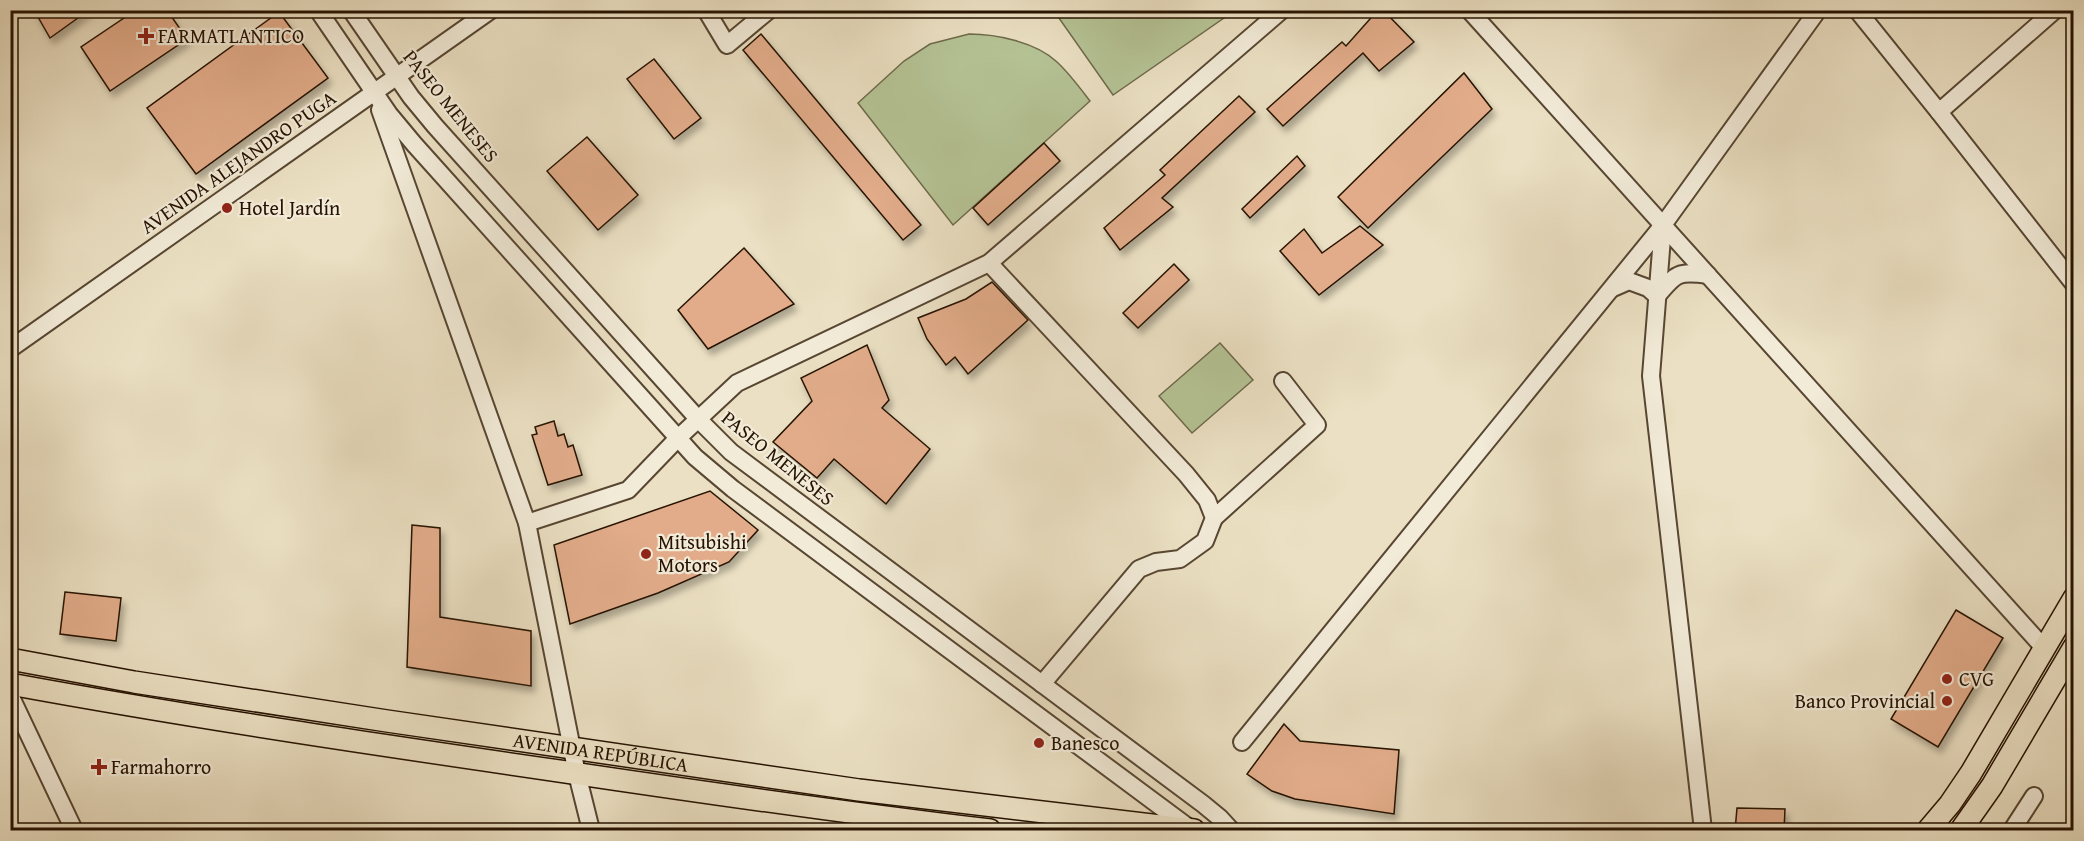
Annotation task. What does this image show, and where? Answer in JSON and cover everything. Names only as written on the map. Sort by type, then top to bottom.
[{"type":"main road","points":[[1928,831],[1971,773],[2073,598]]},
{"type":"main road","points":[[1966,829],[2073,647]]},
{"type":"main road","name":"AVENIDA REPÚBLICA","points":[[10,659],[134,682],[859,790],[1193,830]]},
{"type":"main road","name":"AVENIDA REPÚBLICA","points":[[10,684],[130,706],[577,774],[990,831]]},
{"type":"street","points":[[318,10],[374,92],[414,144],[695,457],[733,489],[1193,830]]},
{"type":"street","name":"PASEO MENESES","points":[[351,10],[435,126],[715,437],[750,468],[1203,804],[1232,831]]},
{"type":"street","name":"AVENIDA ALEJANDRO PUGA","points":[[10,349],[491,10]]},
{"type":"street","points":[[706,10],[727,45],[769,10]]},
{"type":"street","points":[[527,523],[628,490],[678,438],[737,383],[989,263],[1282,10]]},
{"type":"street","points":[[1469,10],[2043,648]]},
{"type":"street","points":[[1242,742],[1663,225],[1818,10]]},
{"type":"street","points":[[1857,10],[1939,111],[2073,284]]},
{"type":"street","points":[[1939,111],[2055,10]]},
{"type":"street","points":[[374,92],[527,523],[577,774],[591,831]]},
{"type":"street","points":[[1663,225],[1651,376],[1703,831]]},
{"type":"street","points":[[989,263],[1186,474],[1207,500],[1214,518]]},
{"type":"street","points":[[1657,296],[1671,278],[1686,272],[1708,275]]},
{"type":"street","points":[[1613,288],[1629,281],[1648,288],[1657,296]]},
{"type":"street","points":[[1042,684],[1139,569],[1156,562],[1180,559],[1205,541],[1214,518],[1317,425],[1283,381]]},
{"type":"street","points":[[10,695],[74,831]]},
{"type":"street","points":[[2012,831],[2034,796]]},
{"type":"green space","points":[[1054,11],[1234,11],[1113,95]]},
{"type":"green space","points":[[969,34],[1003,38],[1038,49],[1061,66],[1090,101],[953,225],[858,103],[904,61],[930,44]]},
{"type":"green space","points":[[1220,343],[1253,380],[1192,433],[1159,396]]},
{"type":"building","points":[[34,10],[89,10],[50,38]]},
{"type":"building","points":[[136,10],[167,10],[187,39],[110,91],[81,47]]},
{"type":"building","points":[[1378,10],[1383,10],[1414,42],[1379,71],[1363,53],[1283,126],[1267,109],[1342,42],[1346,46]]},
{"type":"building","points":[[279,12],[328,78],[196,174],[147,108]]},
{"type":"building","points":[[761,34],[921,225],[903,240],[743,50]]},
{"type":"building","points":[[654,59],[701,118],[674,139],[627,79]]},
{"type":"building","points":[[1464,73],[1492,109],[1368,228],[1338,197]]},
{"type":"building","points":[[1239,96],[1255,112],[1162,198],[1173,207],[1120,250],[1104,228],[1165,175],[1160,170]]},
{"type":"building","points":[[587,137],[638,195],[598,230],[547,171]]},
{"type":"building","points":[[1044,143],[1060,161],[988,225],[973,208]]},
{"type":"building","points":[[1297,156],[1305,166],[1250,218],[1242,209]]},
{"type":"building","points":[[1360,226],[1383,245],[1319,295],[1280,251],[1304,229],[1322,253]]},
{"type":"building","points":[[744,248],[794,304],[708,349],[678,310]]},
{"type":"building","points":[[1174,264],[1189,280],[1138,328],[1123,313]]},
{"type":"building","points":[[992,282],[1028,320],[968,374],[955,357],[946,365],[927,339],[918,318],[966,299]]},
{"type":"building","points":[[867,345],[889,400],[882,408],[930,449],[886,504],[834,459],[817,478],[773,442],[812,401],[801,378]]},
{"type":"building","points":[[554,421],[558,436],[564,434],[568,447],[573,445],[582,475],[548,485],[532,435],[537,434],[535,427]]},
{"type":"building","name":"Mitsubishi Motors","points":[[710,491],[758,530],[729,562],[658,593],[570,624],[554,545]]},
{"type":"building","points":[[412,525],[440,528],[440,617],[531,631],[531,686],[407,667]]},
{"type":"building","points":[[65,592],[121,598],[116,641],[60,634]]},
{"type":"building","name":"CVG","points":[[1956,610],[2003,638],[1938,747],[1891,719]]},
{"type":"building","points":[[1284,724],[1300,741],[1399,750],[1394,814],[1295,799],[1272,791],[1247,774]]},
{"type":"building","points":[[1737,808],[1785,809],[1784,831],[1735,831]]},
{"type":"place","name":"FARMATLANTICO","points":[[146,36]]},
{"type":"place","name":"Hotel Jardín","points":[[227,208]]},
{"type":"place","name":"Mitsubishi Motors","points":[[646,554]]},
{"type":"place","name":"CVG","points":[[1947,679]]},
{"type":"place","name":"Banco Provincial","points":[[1947,701]]},
{"type":"place","name":"Banesco","points":[[1039,743]]},
{"type":"place","name":"Farmahorro","points":[[99,767]]}]
